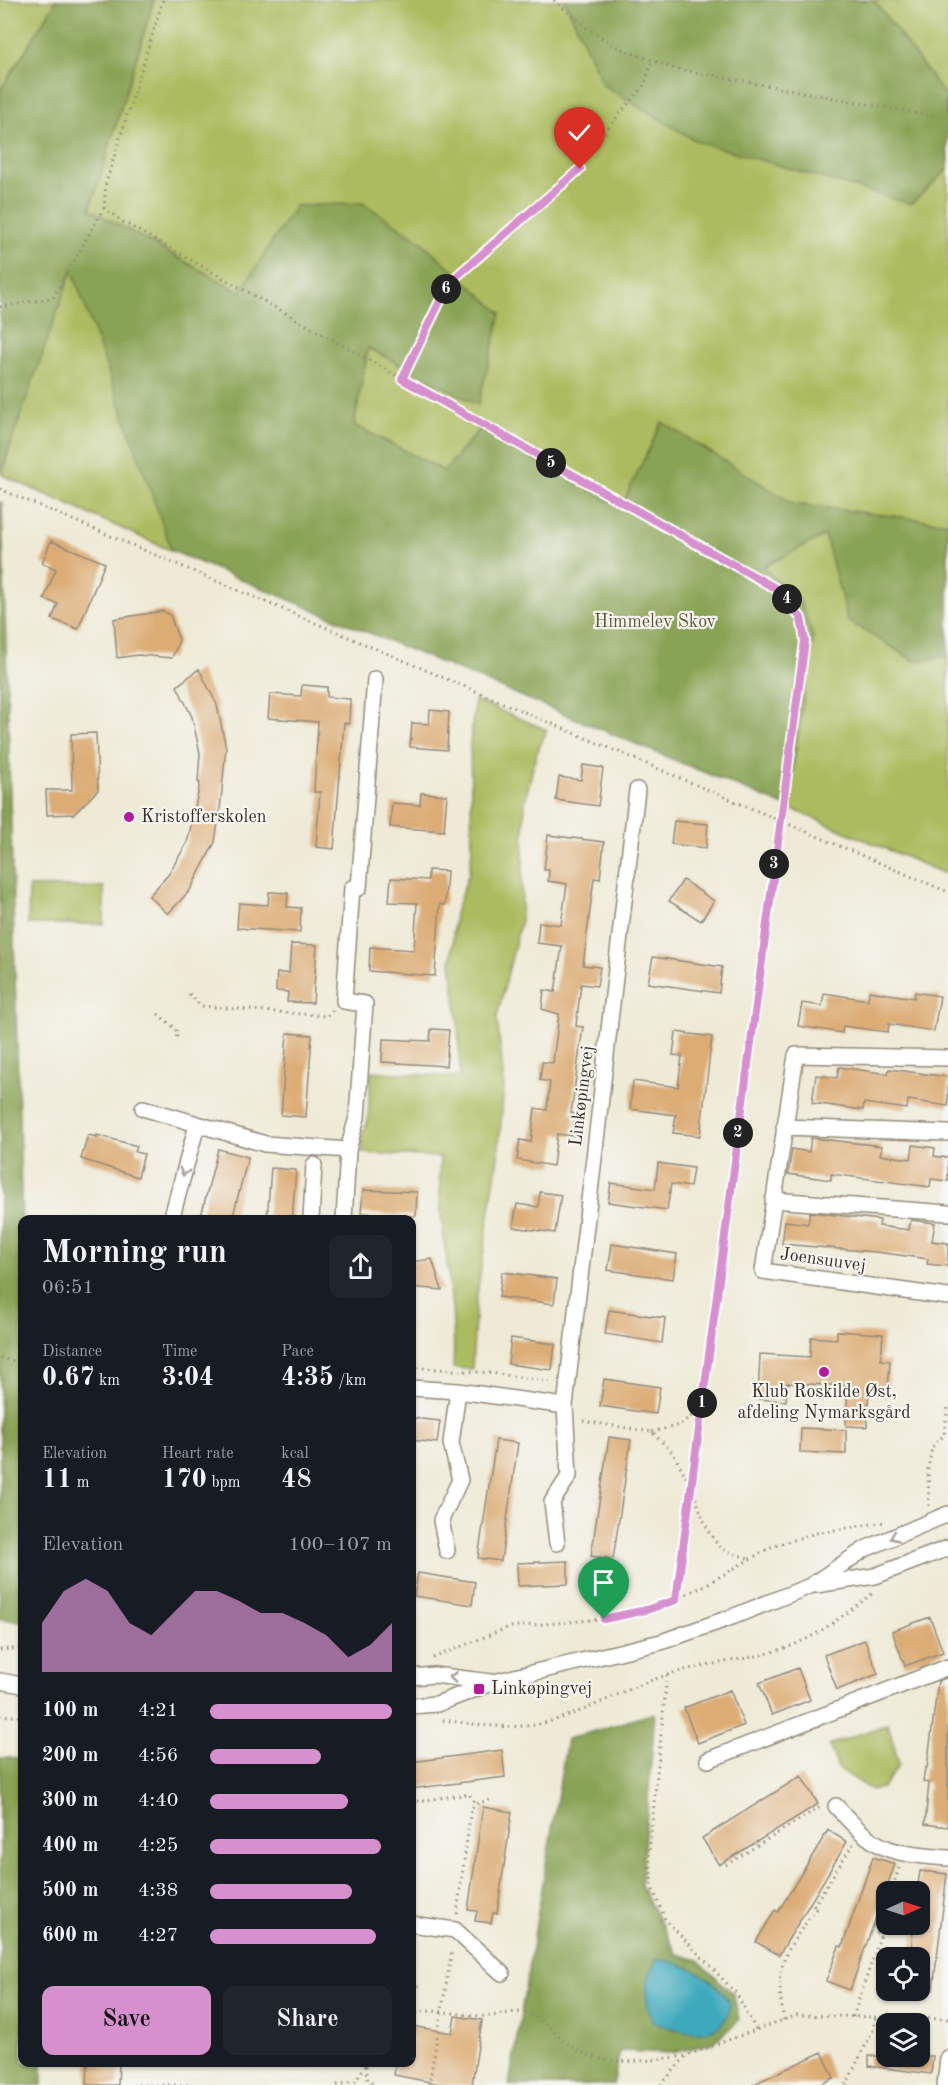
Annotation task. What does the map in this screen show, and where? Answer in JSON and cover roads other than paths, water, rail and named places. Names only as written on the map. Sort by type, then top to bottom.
[{"type":"street","points":[[344,1215],[348,1150],[357,1117],[365,1004],[344,1001],[352,888],[359,888],[375,679]]},
{"type":"street","name":"Linkøpingvej","points":[[557,1543],[552,1502],[569,1476],[565,1406],[638,790]]},
{"type":"street","name":"Joensuuvej","points":[[948,1058],[796,1055],[764,1271],[948,1297]]},
{"type":"street","points":[[143,1108],[266,1144],[348,1150]]},
{"type":"street","points":[[172,1215],[197,1125]]},
{"type":"street","points":[[784,1127],[948,1133]]},
{"type":"street","points":[[311,1215],[314,1166]]},
{"type":"street","points":[[773,1200],[948,1213]]},
{"type":"street","points":[[416,1388],[458,1391],[565,1406]]},
{"type":"street","points":[[447,1551],[441,1520],[460,1480],[451,1443],[458,1391]]},
{"type":"street","points":[[416,1706],[437,1704],[494,1682],[661,1642],[732,1617],[810,1586],[865,1549],[943,1509]]},
{"type":"street","points":[[810,1586],[875,1576],[948,1548]]},
{"type":"street","points":[[708,1760],[948,1667]]},
{"type":"street","points":[[416,1677],[434,1675],[494,1682]]},
{"type":"street","points":[[836,1806],[874,1844],[904,1855],[948,1858]]},
{"type":"street","points":[[416,1925],[455,1930],[502,1973]]},
{"type":"street","points":[[945,2085],[948,2058]]},
{"type":"water","points":[[657,1959],[690,1968],[716,1985],[730,2004],[727,2017],[720,2026],[711,2030],[688,2032],[653,2022],[647,1990],[650,1974]]},
{"type":"place","name":"Kristofferskolen","points":[[129,817]]},
{"type":"place","name":"Klub Roskilde Øst, afdeling Nymarksgård","points":[[824,1372]]},
{"type":"place","name":"Linkøpingvej","points":[[479,1689]]},
{"type":"park label","name":"Himmelev Skov","points":[[655,622]]}]
